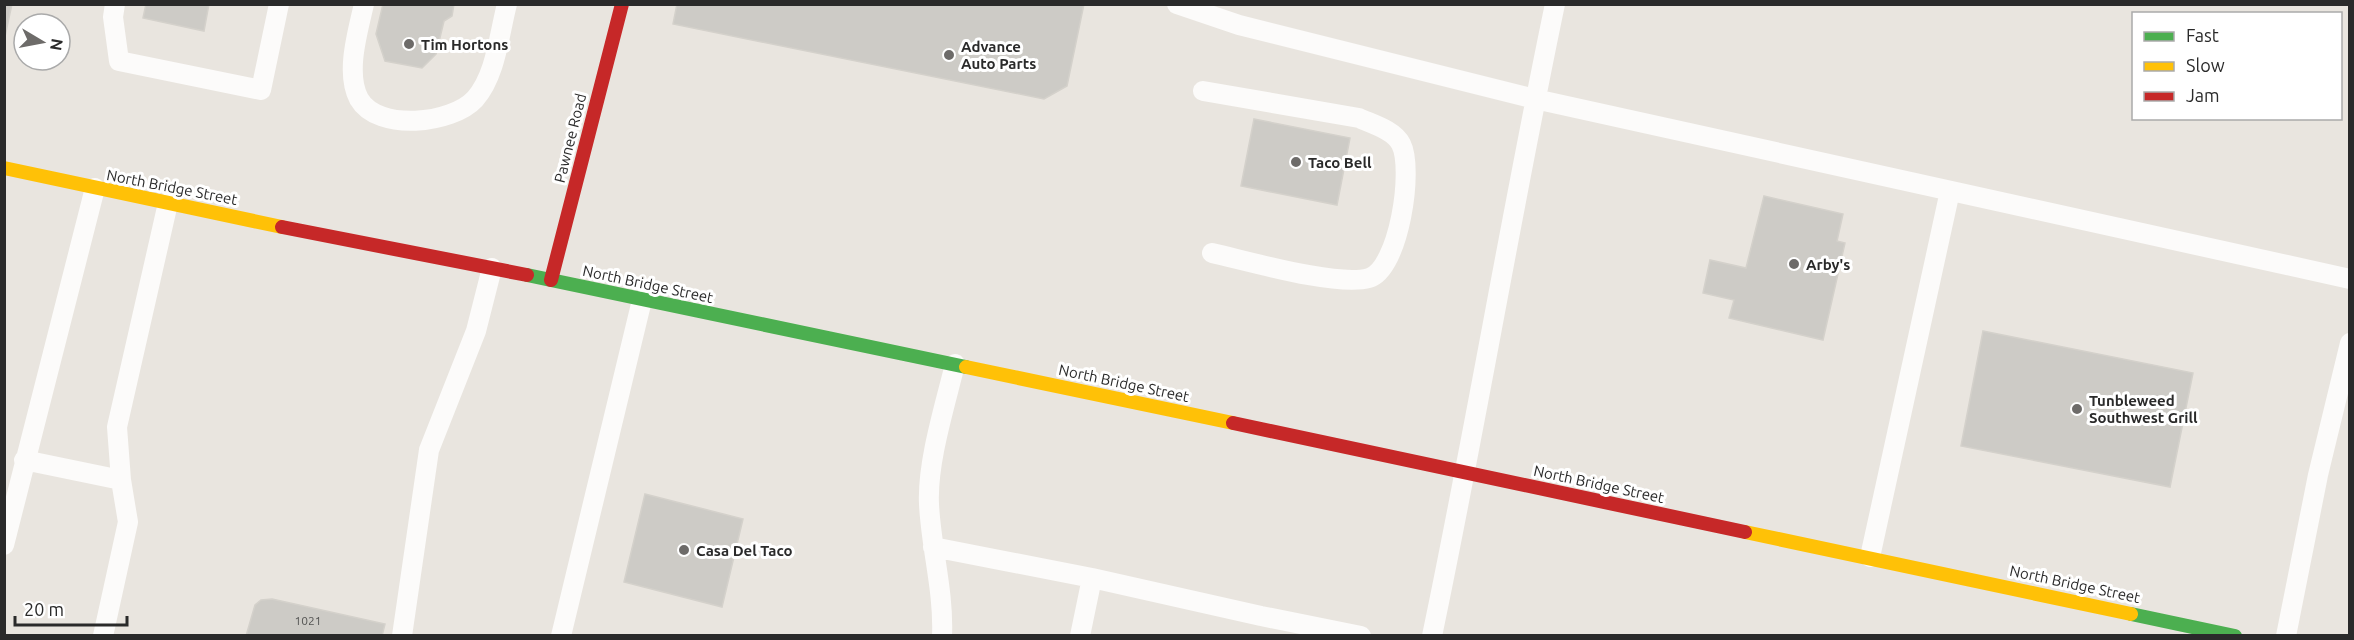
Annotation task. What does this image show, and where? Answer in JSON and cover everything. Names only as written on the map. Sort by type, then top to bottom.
[{"type":"main road","name":"Pawnee Road","points":[[550,280],[622,4]]},
{"type":"main road","name":"North Bridge Street","points":[[4,168],[332,238],[492,268],[955,364],[2235,636]]},
{"type":"lane","points":[[115,4],[113,17],[119,61],[261,90],[279,4]]},
{"type":"lane","points":[[364,4],[355,42],[352,70],[359,99],[374,114],[399,120],[426,121],[456,113],[475,99],[490,74],[507,4]]},
{"type":"lane","points":[[1177,4],[1239,25],[1535,99],[2349,279]]},
{"type":"lane","points":[[1432,636],[1466,473],[1535,99],[1555,4]]},
{"type":"lane","points":[[1203,91],[1359,118],[1383,128],[1401,142],[1406,160],[1407,179],[1393,249],[1385,265],[1372,277],[1355,280],[1331,278],[1212,253]]},
{"type":"lane","points":[[4,545],[95,188]]},
{"type":"lane","points":[[1870,557],[1950,190]]},
{"type":"lane","points":[[103,636],[128,522],[121,480],[117,427],[168,203]]},
{"type":"lane","points":[[402,636],[429,450],[476,331],[492,268]]},
{"type":"lane","points":[[561,636],[642,300]]},
{"type":"lane","points":[[2286,636],[2318,475],[2349,343]]},
{"type":"lane","points":[[942,636],[941,597],[928,501],[934,456],[955,364]]},
{"type":"lane","points":[[24,460],[121,480]]},
{"type":"lane","points":[[933,547],[1092,578],[1259,626],[1361,636]]},
{"type":"lane","points":[[1080,636],[1092,578]]},
{"type":"building","points":[[4,4],[12,4],[4,41]]},
{"type":"building","points":[[146,4],[209,4],[204,31],[143,18]]},
{"type":"building","name":"Tim Hortons","points":[[383,4],[454,4],[452,16],[444,21],[436,54],[422,68],[385,61],[376,34]]},
{"type":"building","name":"Advance Auto Parts","points":[[677,4],[1084,4],[1067,86],[1044,99],[673,24]]},
{"type":"building","name":"Taco Bell","points":[[1254,119],[1350,138],[1337,205],[1241,186]]},
{"type":"building","name":"Arby's","points":[[1764,196],[1843,214],[1837,241],[1845,243],[1823,340],[1729,318],[1734,300],[1703,293],[1710,260],[1746,268]]},
{"type":"building","name":"Tunbleweed Southwest Grill","points":[[1983,331],[2193,373],[2170,487],[1961,446]]},
{"type":"building","name":"Casa Del Taco","points":[[645,494],[743,519],[722,607],[624,582]]},
{"type":"building","points":[[272,599],[385,624],[382,636],[246,636],[255,605],[261,600]]},
{"type":"traffic: fast","points":[[527,275],[966,367]]},
{"type":"traffic: fast","points":[[2131,614],[2235,636]]},
{"type":"traffic: slow","points":[[4,168],[282,227]]},
{"type":"traffic: slow","points":[[966,367],[1233,423]]},
{"type":"traffic: slow","points":[[1745,532],[2131,614]]},
{"type":"traffic: jam","points":[[551,280],[622,4]]},
{"type":"traffic: jam","points":[[282,227],[527,275]]},
{"type":"traffic: jam","points":[[1233,423],[1745,532]]},
{"type":"place","name":"Tim Hortons","points":[[409,44]]},
{"type":"place","name":"Advance Auto Parts","points":[[949,55]]},
{"type":"place","name":"Taco Bell","points":[[1296,162]]},
{"type":"place","name":"Arby's","points":[[1794,264]]},
{"type":"place","name":"Tunbleweed Southwest Grill","points":[[2077,409]]},
{"type":"place","name":"Casa Del Taco","points":[[684,550]]}]
